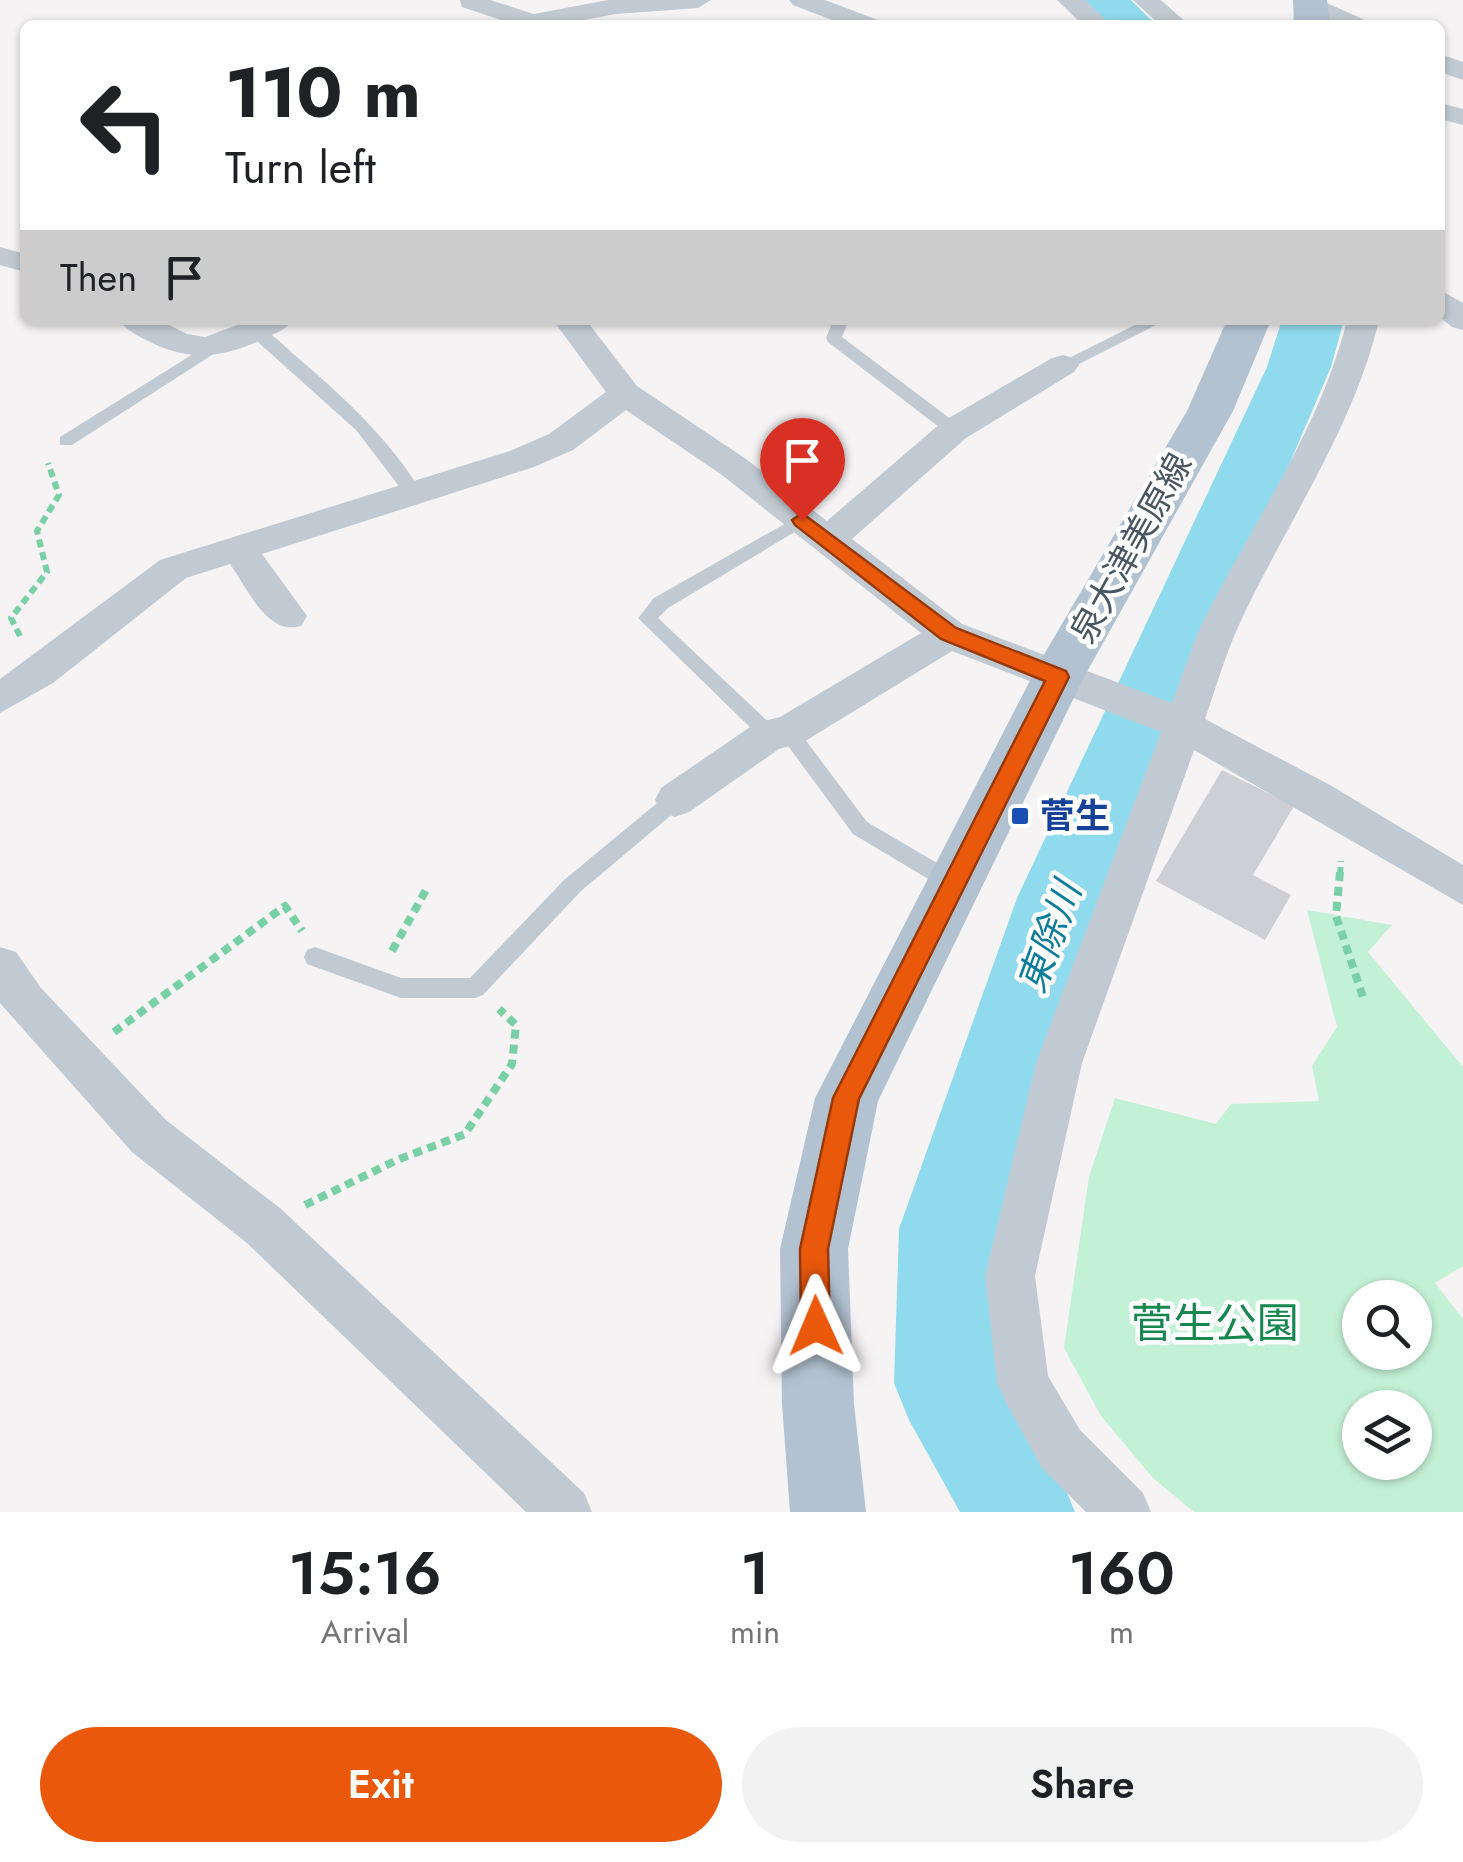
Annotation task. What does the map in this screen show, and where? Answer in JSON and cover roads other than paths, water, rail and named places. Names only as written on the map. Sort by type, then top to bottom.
[{"type":"main road","name":"泉大津美原線","points":[[828,1512],[818,1404],[814,1249],[846,1098],[955,883],[1072,683],[1158,496],[1210,411],[1247,325]]},
{"type":"street","points":[[542,20],[616,6],[698,0]]},
{"type":"street","points":[[802,0],[855,20]]},
{"type":"street","points":[[1070,0],[1092,20]]},
{"type":"street","points":[[1146,0],[1170,20]]},
{"type":"street","points":[[470,1],[526,20]]},
{"type":"street","points":[[1311,10],[1341,20]]},
{"type":"street","points":[[144,325],[177,344],[206,351],[266,325]]},
{"type":"street","points":[[573,325],[625,394],[734,467],[949,634],[1176,722],[1344,815],[1463,887]]},
{"type":"street","points":[[1124,1512],[1061,1450],[1023,1383],[1010,1276],[1059,1063],[1176,722],[1219,628],[1320,434],[1363,325]]},
{"type":"street","points":[[815,530],[954,430],[1062,365]]},
{"type":"street","points":[[0,698],[40,673],[173,569],[522,459],[561,442],[625,394]]},
{"type":"street","points":[[239,550],[288,616]]},
{"type":"street","points":[[675,800],[779,733],[949,634]]},
{"type":"street","points":[[0,966],[25,1002],[149,1136],[264,1226],[565,1512]]},
{"type":"lane","points":[[266,325],[394,460],[414,494]]},
{"type":"lane","points":[[838,325],[834,338],[954,430]]},
{"type":"lane","points":[[1062,365],[1147,325]]},
{"type":"lane","points":[[66,440],[206,351]]},
{"type":"lane","points":[[815,530],[662,603],[646,618],[779,733],[860,828],[955,883]]},
{"type":"lane","points":[[314,957],[401,988],[475,988],[572,886],[675,800]]},
{"type":"waterway","name":"東除川","points":[[1100,0],[1124,20]]},
{"type":"waterway","name":"東除川","points":[[1020,1512],[946,1383],[948,1229],[1060,898],[1299,367],[1312,325]]},
{"type":"place","name":"菅生","points":[[1020,816]]},
{"type":"park label","name":"菅生公園","points":[[1215,1323]]}]
